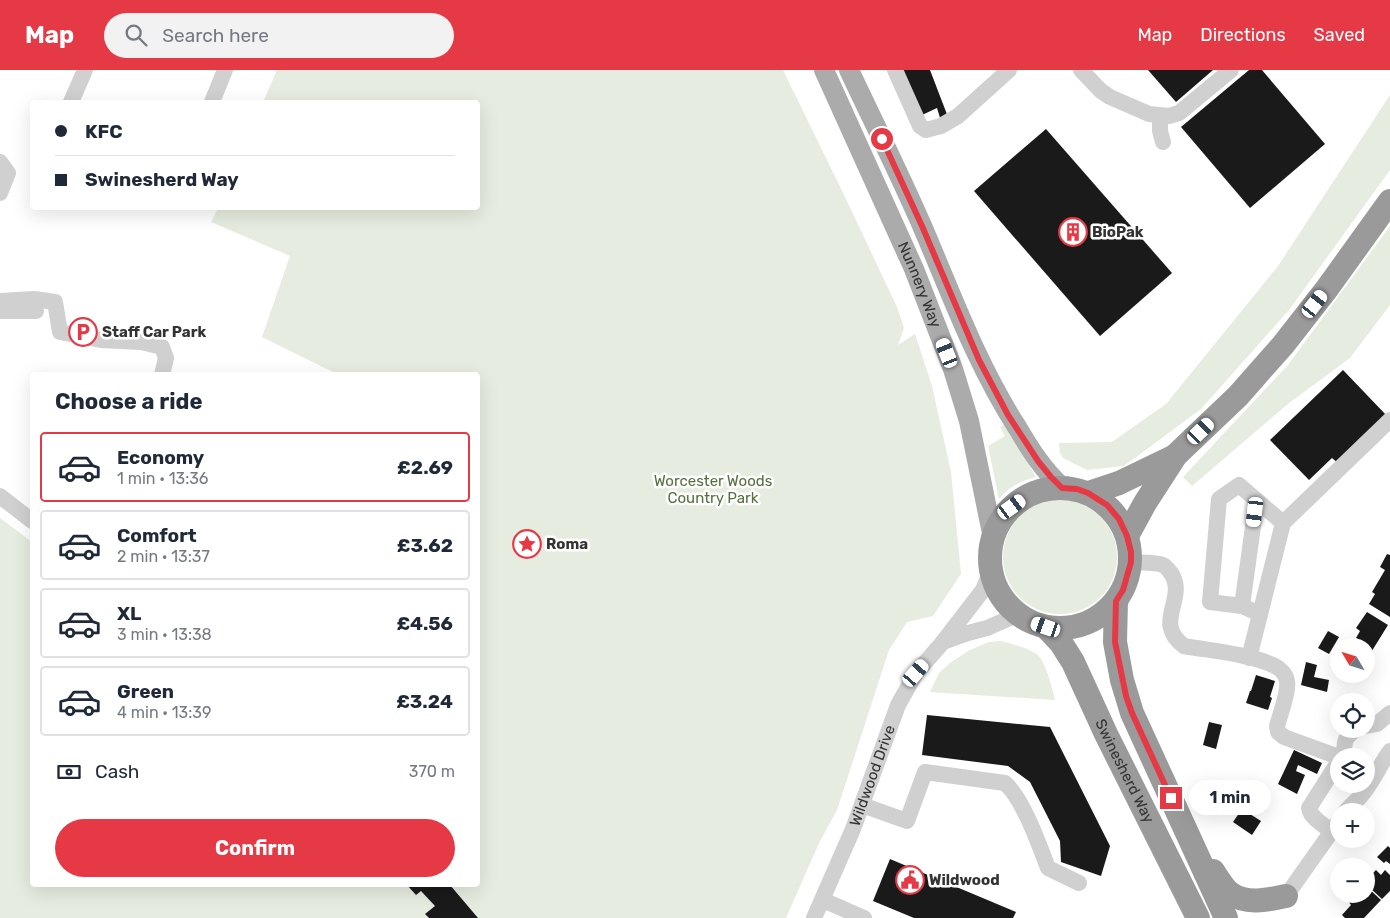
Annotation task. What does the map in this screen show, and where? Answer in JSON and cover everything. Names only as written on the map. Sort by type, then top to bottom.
[{"type":"highway","points":[[1127,536],[1145,503],[1176,455],[1238,396],[1283,345],[1326,290],[1390,201]]},
{"type":"highway","points":[[1088,493],[1119,483],[1176,455]]},
{"type":"highway","points":[[1044,489],[1077,489],[1088,493],[1107,505],[1119,519],[1127,536],[1131,552],[1131,562],[1123,590],[1116,601],[1104,612],[1087,623],[1069,628],[1046,627],[1034,623],[1019,614],[1002,596],[996,586],[991,570],[990,556],[993,538],[1000,521],[1012,507],[1027,496],[1044,489]]},
{"type":"highway","name":"Swinesherd Way","points":[[1116,601],[1115,642],[1126,696],[1132,713],[1226,918]]},
{"type":"highway","name":"Swinesherd Way","points":[[1046,627],[1061,643],[1072,662],[1198,918]]},
{"type":"highway","points":[[1132,713],[1219,880],[1230,893],[1242,899],[1255,900],[1286,896]]},
{"type":"highway","points":[[1274,918],[1286,896]]},
{"type":"main road","name":"Nunnery Way","points":[[824,70],[914,269],[953,369],[969,421],[993,538]]},
{"type":"main road","name":"Nunnery Way","points":[[849,70],[922,226],[979,360],[1008,415],[1038,461],[1062,488]]},
{"type":"street","points":[[73,100],[85,70]]},
{"type":"street","points":[[213,100],[225,70]]},
{"type":"street","points":[[895,70],[920,126],[926,130],[941,126],[958,116],[1009,70]]},
{"type":"street","points":[[1081,70],[1101,91],[1110,97],[1149,114],[1160,116],[1179,113],[1231,70]]},
{"type":"street","points":[[1160,116],[1162,142]]},
{"type":"street","points":[[0,162],[8,173],[0,193]]},
{"type":"street","points":[[0,301],[34,299],[55,302],[60,332],[101,340],[141,342],[162,346],[166,358],[163,372]]},
{"type":"street","points":[[0,311],[36,311]]},
{"type":"street","points":[[1249,658],[1283,523],[1390,420]]},
{"type":"street","points":[[1260,614],[1242,606],[1210,602],[1219,499],[1239,485],[1283,523]]},
{"type":"street","points":[[0,496],[30,519]]},
{"type":"street","points":[[1242,606],[1255,512],[1260,503]]},
{"type":"street","points":[[1131,562],[1162,565],[1170,571],[1176,582],[1176,590],[1169,624],[1177,640],[1184,646],[1249,658],[1276,667],[1282,671],[1287,678],[1288,686],[1277,726],[1278,732],[1284,737],[1330,755]]},
{"type":"street","name":"Wildwood Drive","points":[[814,918],[862,805],[898,705],[916,673],[943,642],[983,590],[991,570]]},
{"type":"street","name":"Wildwood Drive","points":[[943,642],[987,628],[1019,614]]},
{"type":"street","points":[[1375,724],[1390,713]]},
{"type":"street","points":[[862,805],[907,821],[925,772],[1005,783],[1013,790],[1036,837],[1048,868],[1080,883]]},
{"type":"street","points":[[1330,774],[1309,808],[1314,818],[1330,824]]},
{"type":"street","points":[[1354,803],[1363,793]]},
{"type":"street","points":[[1286,896],[1330,833]]},
{"type":"street","points":[[823,900],[864,918]]},
{"type":"green space","name":"Worcester Woods Country Park","points":[[277,70],[783,70],[897,307],[904,328],[898,345],[915,334],[932,386],[951,472],[961,574],[933,616],[907,622],[889,650],[837,810],[820,841],[786,918],[0,918],[0,518],[30,540],[30,887],[480,887],[480,372],[333,372],[262,337],[290,256],[211,222],[217,210],[480,210],[480,100],[264,100]]},
{"type":"green space","points":[[1390,95],[1390,170],[1289,310],[1201,409],[1124,466],[1087,470],[1063,458],[1060,453],[1059,443],[1112,442],[1166,404],[1278,266]]},
{"type":"green space","points":[[1390,226],[1390,305],[1350,358],[1289,403],[1192,486],[1183,477],[1288,365]]},
{"type":"green space","points":[[1005,424],[1036,477],[1015,485],[999,499],[988,446],[1005,436],[1000,427]]},
{"type":"green space","points":[[1060,500],[1082,505],[1100,517],[1112,535],[1117,557],[1112,579],[1100,597],[1082,609],[1060,614],[1038,609],[1020,597],[1008,579],[1003,557],[1008,535],[1020,517],[1038,505]]},
{"type":"green space","points":[[1001,641],[1025,648],[1041,658],[1051,683],[1055,700],[930,692],[939,673],[950,663],[968,651],[989,642]]},
{"type":"building","points":[[902,70],[930,70],[948,117],[941,121],[937,108],[922,115]]},
{"type":"building","points":[[1148,70],[1213,70],[1176,102]]},
{"type":"building","points":[[1249,70],[1262,70],[1325,144],[1250,208],[1181,127]]},
{"type":"building","name":"BioPak","points":[[1046,129],[1172,273],[1100,336],[974,191]]},
{"type":"building","points":[[1343,370],[1388,417],[1339,464],[1332,458],[1309,480],[1270,440]]},
{"type":"building","points":[[1387,554],[1390,555],[1390,617],[1369,604],[1375,594],[1372,592],[1385,570],[1380,567]]},
{"type":"building","points":[[1367,612],[1388,625],[1375,646],[1375,638],[1356,638],[1360,631],[1356,628]]},
{"type":"building","points":[[1328,631],[1339,637],[1330,638],[1329,654],[1318,648]]},
{"type":"building","points":[[1306,662],[1317,665],[1314,677],[1329,680],[1327,692],[1301,685]]},
{"type":"building","points":[[1256,675],[1275,681],[1268,710],[1246,703]]},
{"type":"building","points":[[927,715],[1050,727],[1110,846],[1101,876],[1061,862],[1060,841],[1030,782],[1008,766],[922,755]]},
{"type":"building","points":[[1209,722],[1222,725],[1216,749],[1203,745]]},
{"type":"building","points":[[1294,750],[1322,763],[1317,774],[1298,765],[1296,771],[1305,775],[1297,794],[1278,784]]},
{"type":"building","points":[[1242,809],[1261,821],[1252,835],[1233,822]]},
{"type":"building","points":[[1388,846],[1390,848],[1390,864],[1386,861],[1384,863],[1377,857]]},
{"type":"building","name":"Wildwood","points":[[890,859],[1016,912],[1013,918],[914,918],[873,901]]},
{"type":"building","points":[[1385,870],[1390,875],[1390,891],[1382,899],[1375,893],[1375,871],[1381,875]]},
{"type":"building","points":[[409,887],[452,887],[478,918],[429,918],[425,914],[435,906],[421,891],[416,895]]},
{"type":"building","points":[[1375,894],[1381,900],[1364,918],[1345,918],[1342,915],[1351,905],[1350,903],[1375,903]]},
{"type":"place","name":"BioPak","points":[[1073,232]]},
{"type":"place","name":"Staff Car Park","points":[[83,332]]},
{"type":"place","name":"Roma","points":[[527,544]]},
{"type":"place","name":"Wildwood","points":[[910,880]]},
{"type":"route","points":[[882,139],[922,226],[979,360],[1008,415],[1038,461],[1051,477],[1062,488],[1077,489],[1088,493],[1107,505],[1119,519],[1127,536],[1131,552],[1131,562],[1123,590],[1116,601],[1115,642],[1122,680],[1132,713],[1171,798]]}]
